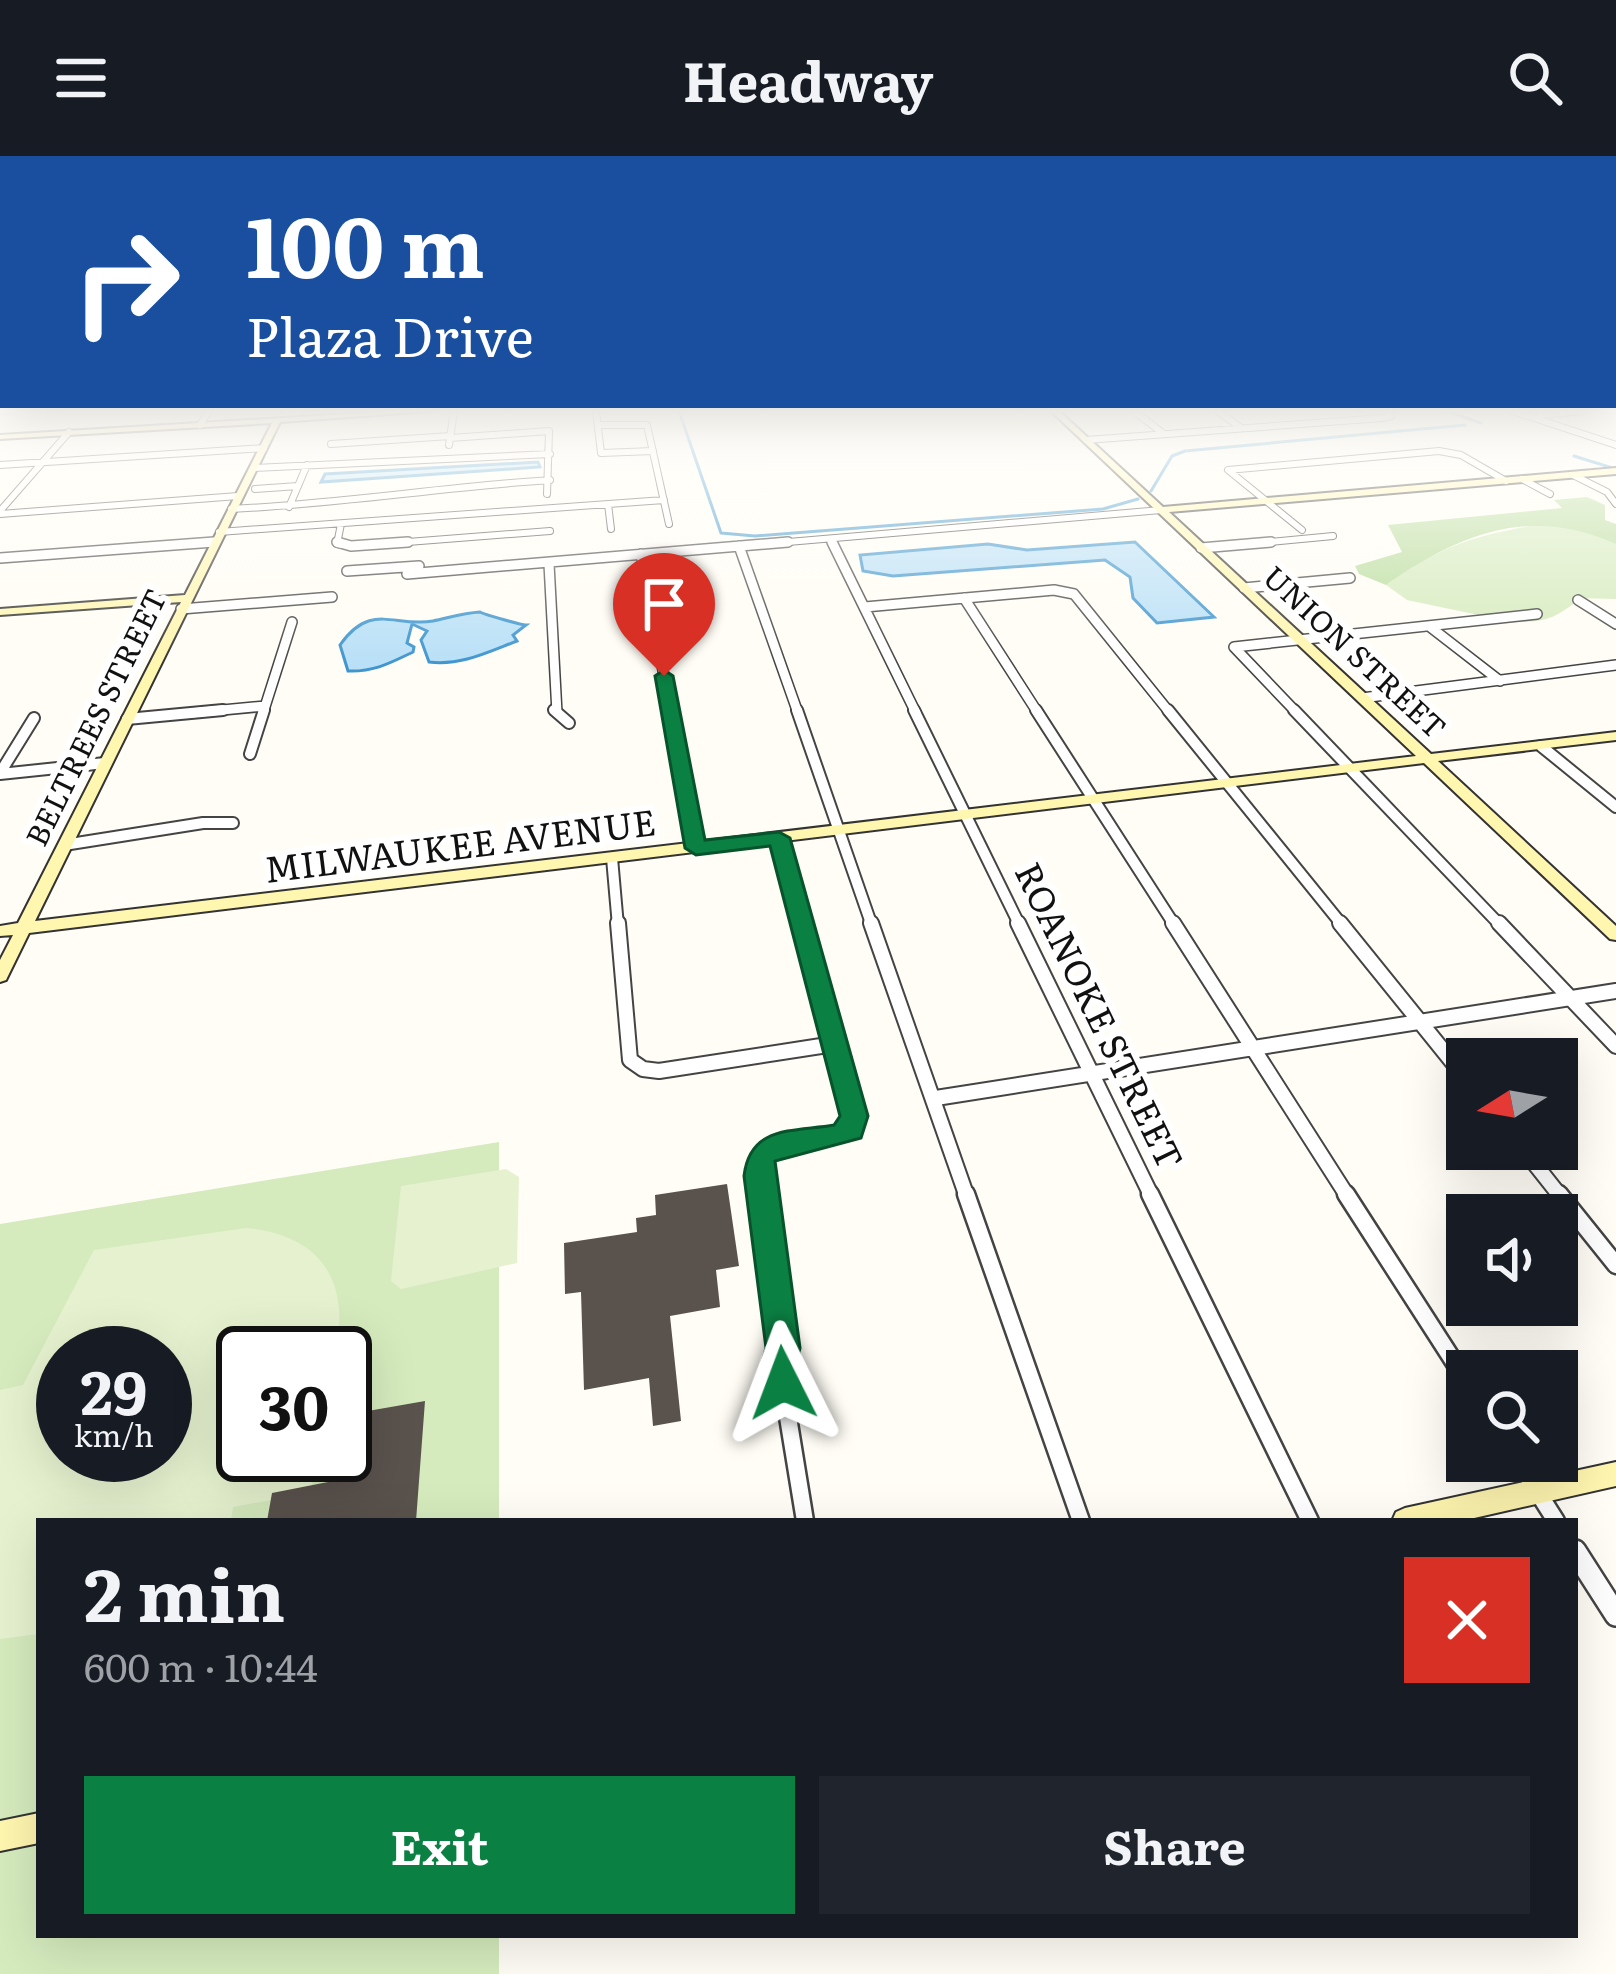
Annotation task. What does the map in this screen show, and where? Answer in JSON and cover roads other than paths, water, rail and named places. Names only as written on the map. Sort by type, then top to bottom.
[{"type":"street","name":"BELTREES STREET","points":[[0,976],[238,496]]},
{"type":"street","points":[[289,507],[294,496]]},
{"type":"street","points":[[0,512],[234,503],[289,507],[380,496]]},
{"type":"street","points":[[663,496],[669,524]]},
{"type":"street","name":"UNION STREET","points":[[1146,496],[1616,935]]},
{"type":"street","points":[[1258,496],[1302,530]]},
{"type":"street","points":[[407,574],[1326,496]]},
{"type":"street","points":[[0,557],[341,524],[664,500]]},
{"type":"street","points":[[608,505],[611,529]]},
{"type":"street","points":[[341,524],[336,541],[341,546],[550,535],[549,509]]},
{"type":"street","points":[[1201,548],[1333,536]]},
{"type":"street","name":"ROANOKE STREET","points":[[831,538],[1309,1518]]},
{"type":"street","points":[[740,546],[1081,1518]]},
{"type":"street","points":[[641,554],[696,848]]},
{"type":"street","points":[[346,572],[568,555],[578,560]]},
{"type":"street","points":[[549,564],[554,710],[569,723]]},
{"type":"street","points":[[1244,588],[1350,578]]},
{"type":"street","points":[[865,607],[1054,590],[1074,594],[1446,1054]]},
{"type":"street","points":[[0,612],[332,597]]},
{"type":"street","points":[[964,598],[1447,1350]]},
{"type":"street","points":[[1578,600],[1616,624]]},
{"type":"street","points":[[1537,614],[1234,647],[1616,1046]]},
{"type":"street","points":[[250,754],[292,622]]},
{"type":"street","points":[[1430,626],[1500,681]]},
{"type":"street","points":[[1362,698],[1616,665]]},
{"type":"street","points":[[127,719],[265,706]]},
{"type":"street","points":[[0,774],[34,718]]},
{"type":"street","name":"MILWAUKEE AVENUE","points":[[0,931],[1616,736]]},
{"type":"street","points":[[1540,746],[1616,807]]},
{"type":"street","points":[[0,774],[105,763]]},
{"type":"street","points":[[64,845],[203,823],[233,823]]},
{"type":"street","points":[[779,838],[854,1116],[851,1130],[771,1148],[761,1156],[759,1176],[783,1348],[779,1362],[805,1518]]},
{"type":"street","points":[[612,858],[630,1060],[643,1069],[659,1071],[834,1044]]},
{"type":"street","points":[[936,1098],[1616,991]]},
{"type":"street","points":[[1539,1170],[1616,1265]]},
{"type":"street","points":[[1420,1518],[1616,1474]]},
{"type":"street","points":[[1531,1482],[1554,1518]]},
{"type":"street","points":[[1578,1556],[1616,1616]]},
{"type":"street","points":[[0,1836],[36,1829]]},
{"type":"water","points":[[1135,542],[1214,617],[1157,623],[1133,598],[1130,577],[1105,560],[893,576],[863,571],[860,555],[988,544],[1027,550]]},
{"type":"water","points":[[480,612],[526,625],[513,635],[517,641],[441,663],[429,662],[421,640],[427,631],[412,624],[407,643],[414,647],[413,652],[374,668],[348,671],[340,645],[362,624],[384,619],[433,621]]},
{"type":"waterway","points":[[708,496],[721,533],[755,536],[1103,509],[1138,499]]}]
